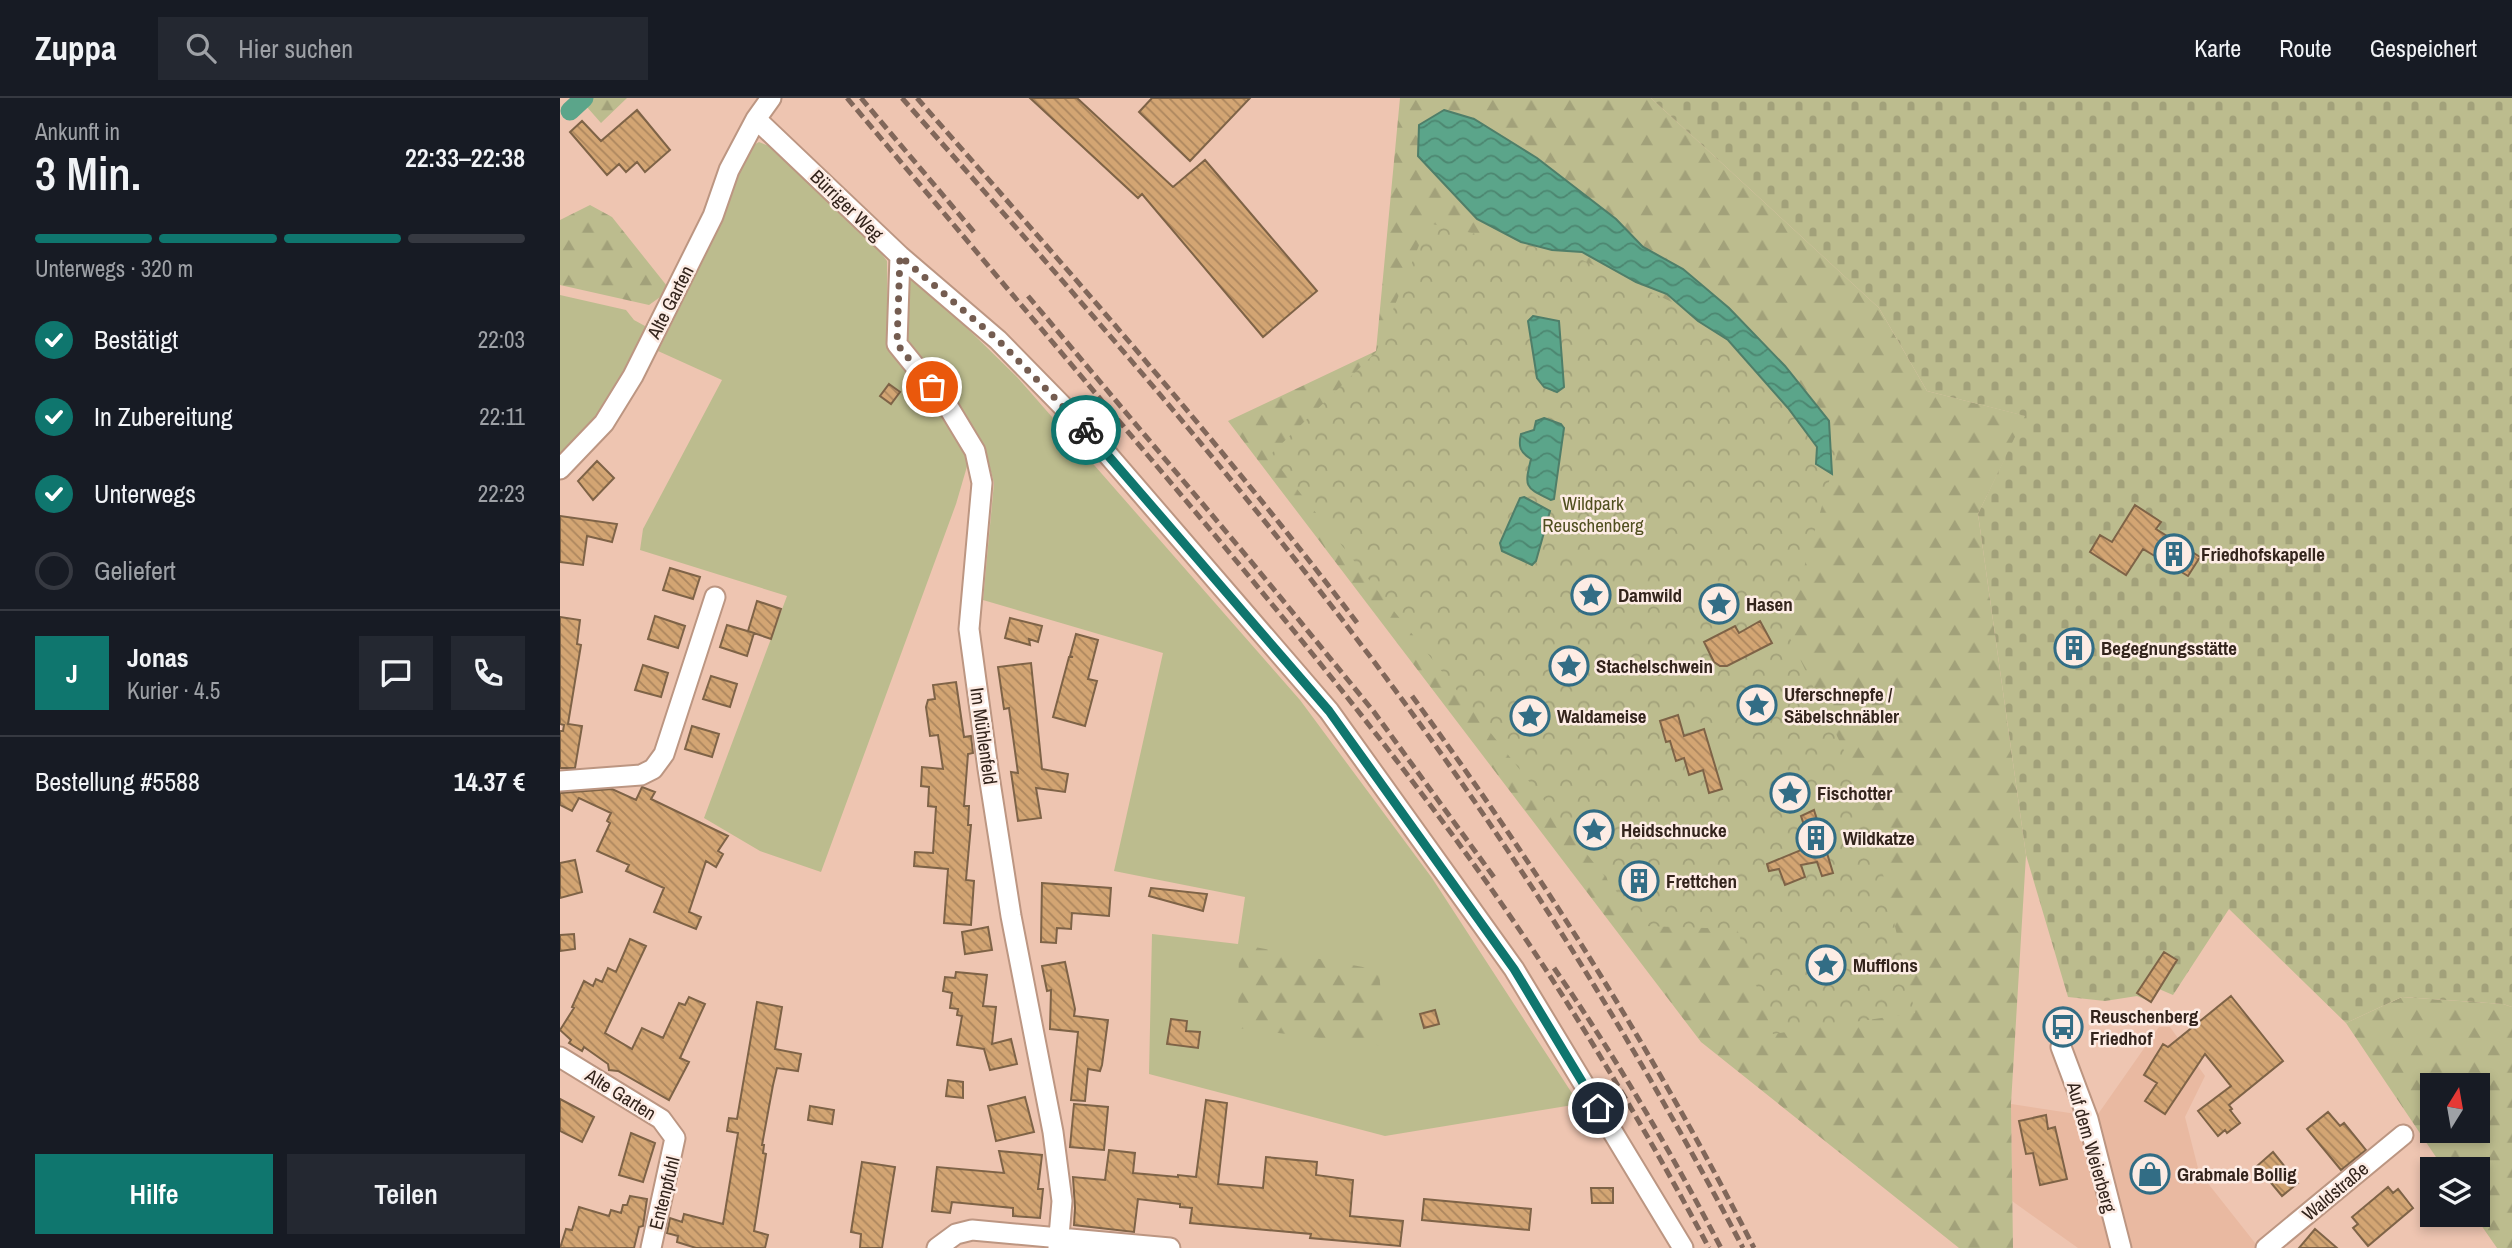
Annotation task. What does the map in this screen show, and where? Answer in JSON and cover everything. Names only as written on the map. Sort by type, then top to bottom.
[{"type":"street","name":"Alte Garten","points":[[560,469],[604,423],[633,376],[713,216],[729,170],[756,119],[771,98]]},
{"type":"street","name":"Bürriger Weg","points":[[756,119],[900,256],[998,340],[1090,434],[1329,711],[1514,969],[1682,1247]]},
{"type":"street","name":"Im Mühlenfeld","points":[[900,256],[897,344],[949,408],[975,450],[982,483],[969,629],[1011,916],[1053,1132],[1062,1201],[1059,1242]]},
{"type":"street","points":[[560,780],[640,775],[659,763],[715,597]]},
{"type":"street","name":"Auf dem Weierberg","points":[[2061,1047],[2088,1119],[2121,1248]]},
{"type":"street","name":"Alte Garten","points":[[560,1057],[661,1119],[675,1138]]},
{"type":"street","name":"Waldstraße","points":[[2266,1248],[2403,1135]]},
{"type":"street","name":"Entenpfuhl","points":[[651,1248],[675,1138]]},
{"type":"street","points":[[937,1248],[956,1234],[972,1230],[1059,1242],[1170,1248]]},
{"type":"shaded area","points":[[2159,1027],[2170,1027],[2205,1076],[2185,1117],[2199,1172],[2259,1248],[2132,1248],[2130,1245],[2119,1248],[2078,1248],[2012,1201],[2011,1104],[2096,1117]]},
{"type":"green space","points":[[579,98],[627,98],[601,123]]},
{"type":"green space","points":[[1400,98],[1651,98],[1879,308],[1927,391],[2026,416],[1978,514],[2026,855],[2011,1104],[2013,1248],[1959,1248],[1701,1042],[1228,421],[1376,351]],"holes":[[[1537,158],[1616,219],[1643,247],[1683,269],[1785,366],[1829,421],[1788,408],[1728,340],[1698,321],[1667,294],[1636,282],[1582,252],[1552,250],[1521,242],[1477,219]]]},
{"type":"green space","points":[[1651,98],[2512,98],[2512,1007],[2503,1004],[2402,997],[2346,1023],[2229,909],[2173,995],[2159,989],[2151,1002],[2137,996],[2105,1001],[2068,997],[2026,855],[1978,514],[2025,416],[1927,391],[1879,308]]},
{"type":"green space","points":[[759,142],[769,146],[870,238],[887,261],[888,344],[966,445],[968,463],[956,504],[821,872],[760,851],[704,818],[787,596],[640,550],[643,529],[722,380],[658,351],[707,250],[750,147]]},
{"type":"green space","points":[[590,205],[612,217],[667,286],[663,295],[649,305],[560,285],[560,220]]},
{"type":"green space","name":"Wildpark Reuschenberg","points":[[1428,223],[1576,257],[1708,319],[1837,454],[1786,630],[1864,792],[1915,1013],[1773,1034],[1737,929],[1644,926],[1270,455],[1376,352]]},
{"type":"green space","points":[[908,275],[919,281],[1017,377],[1300,700],[1432,878],[1579,1104],[1385,1136],[1149,1074],[1152,934],[1238,944],[1245,897],[1114,871],[1163,653],[983,600],[994,483],[986,453],[962,417],[904,344]]},
{"type":"green space","points":[[560,295],[626,310],[634,320],[645,326],[647,338],[607,415],[560,465]]},
{"type":"green space","points":[[1239,944],[1379,970],[1385,1046],[1238,1028]]},
{"type":"green space","points":[[2402,997],[2503,1004],[2512,1007],[2512,1248],[2497,1248],[2482,1227],[2490,1227],[2490,1157],[2436,1157],[2427,1143],[2490,1143],[2490,1073],[2420,1073],[2420,1133],[2346,1023]]},
{"type":"water","points":[[1444,110],[1474,119],[1537,158],[1616,219],[1643,247],[1683,269],[1729,308],[1785,366],[1829,421],[1832,474],[1816,464],[1817,447],[1788,408],[1728,340],[1698,321],[1667,294],[1636,282],[1582,252],[1552,250],[1521,242],[1477,219],[1418,156],[1419,125]]},
{"type":"water","points":[[1533,316],[1559,321],[1564,387],[1557,392],[1544,387],[1537,378],[1528,321]]},
{"type":"water","points":[[1544,418],[1561,424],[1564,428],[1554,499],[1551,500],[1529,486],[1527,481],[1531,459],[1520,446],[1521,434],[1534,430],[1536,421]]},
{"type":"water","points":[[1524,497],[1550,511],[1536,561],[1532,565],[1502,551],[1500,543],[1520,498]]},
{"type":"building","points":[[1030,98],[1077,98],[1173,187],[1205,160],[1317,291],[1263,337],[1142,194],[1138,198]]},
{"type":"building","points":[[1152,98],[1250,98],[1190,161],[1139,112]]},
{"type":"building","points":[[637,110],[670,150],[645,172],[637,162],[626,172],[619,164],[607,175],[570,132],[582,121],[601,141]]},
{"type":"building","points":[[889,384],[900,392],[891,404],[880,396]]},
{"type":"building","points":[[597,461],[614,478],[593,500],[578,481]]},
{"type":"building","points":[[2135,505],[2161,522],[2156,529],[2200,557],[2188,576],[2143,549],[2126,575],[2090,552],[2100,535],[2112,542]]},
{"type":"building","points":[[560,516],[617,524],[612,542],[587,536],[583,565],[560,562]]},
{"type":"building","points":[[670,568],[700,577],[693,599],[663,590]]},
{"type":"building","points":[[757,601],[781,609],[771,639],[748,631]]},
{"type":"building","points":[[655,616],[685,626],[678,648],[648,639]]},
{"type":"building","points":[[560,617],[580,620],[577,644],[581,645],[568,724],[582,726],[575,768],[560,768],[560,731],[563,731],[564,725],[560,724]]},
{"type":"building","points":[[1010,618],[1042,626],[1038,642],[1029,639],[1030,645],[1005,638]]},
{"type":"building","points":[[1760,621],[1772,643],[1727,666],[1714,662],[1704,642],[1735,626],[1739,633]]},
{"type":"building","points":[[727,625],[754,633],[747,656],[720,647]]},
{"type":"building","points":[[1076,634],[1098,640],[1088,679],[1097,681],[1085,726],[1053,717],[1069,657],[1073,657],[1070,656]]},
{"type":"building","name":"Begegnungsstätte","points":[[2071,641],[2077,641],[2082,649],[2080,655],[2071,657],[2066,652],[2066,646]]},
{"type":"building","points":[[1031,663],[1042,769],[1068,774],[1065,792],[1036,788],[1041,818],[1018,821],[1011,772],[1018,773],[1009,708],[1004,709],[998,667]]},
{"type":"building","points":[[643,665],[668,673],[661,697],[635,690]]},
{"type":"building","points":[[711,676],[737,684],[730,707],[703,699]]},
{"type":"building","points":[[956,682],[964,737],[971,736],[973,753],[968,754],[964,806],[969,806],[968,825],[971,825],[966,880],[974,881],[971,925],[944,923],[948,869],[914,866],[915,852],[933,853],[936,807],[928,806],[929,787],[921,786],[922,767],[943,769],[938,735],[930,736],[926,707],[928,700],[935,699],[933,685]]},
{"type":"building","points":[[1678,715],[1684,736],[1704,729],[1722,789],[1709,793],[1703,770],[1689,775],[1684,758],[1676,761],[1670,741],[1666,742],[1660,721]]},
{"type":"building","points":[[692,726],[719,734],[712,757],[685,749]]},
{"type":"building","points":[[642,787],[655,792],[651,799],[728,836],[718,851],[723,854],[716,867],[706,861],[689,912],[701,917],[696,929],[654,912],[664,888],[626,871],[629,865],[597,851],[610,823],[607,821],[611,813],[579,798],[572,811],[560,805],[560,793],[612,789],[636,800]]},
{"type":"building","points":[[1814,810],[1833,873],[1822,876],[1817,862],[1801,865],[1805,877],[1785,885],[1779,869],[1769,871],[1767,864],[1811,846],[1801,816]]},
{"type":"building","points":[[575,860],[582,892],[560,898],[560,863]]},
{"type":"building","points":[[1042,883],[1111,888],[1109,916],[1072,913],[1071,929],[1057,928],[1056,943],[1041,942]]},
{"type":"building","points":[[1151,888],[1207,894],[1203,911],[1149,896]]},
{"type":"building","points":[[988,927],[992,950],[965,954],[962,932]]},
{"type":"building","points":[[574,934],[575,949],[560,951],[560,935]]},
{"type":"building","points":[[630,939],[646,946],[605,1033],[632,1049],[642,1028],[663,1038],[679,1003],[685,1005],[689,997],[705,1004],[680,1058],[689,1062],[669,1100],[618,1071],[609,1070],[608,1064],[584,1047],[582,1051],[569,1043],[571,1040],[560,1030],[574,1008],[572,1007],[584,981],[593,986],[596,979],[602,982],[608,968],[616,972]]},
{"type":"building","points":[[2164,952],[2177,960],[2151,1002],[2137,993]]},
{"type":"building","points":[[1065,962],[1075,1009],[1074,1016],[1108,1020],[1102,1065],[1100,1071],[1088,1069],[1085,1101],[1071,1100],[1078,1032],[1050,1029],[1051,990],[1047,991],[1042,966]]},
{"type":"building","points":[[956,972],[987,975],[983,1006],[996,1007],[992,1044],[1011,1039],[1017,1064],[990,1070],[984,1049],[957,1045],[962,1016],[957,1015],[958,1009],[950,1008],[952,993],[943,991],[945,977],[955,978]]},
{"type":"building","points":[[2231,996],[2283,1061],[2229,1105],[2240,1123],[2218,1136],[2198,1111],[2231,1086],[2205,1054],[2165,1114],[2145,1101],[2157,1083],[2144,1075],[2163,1044],[2168,1047]]},
{"type":"building","points":[[757,1002],[782,1007],[775,1049],[801,1054],[798,1071],[777,1068],[773,1085],[762,1145],[763,1153],[766,1154],[754,1231],[768,1235],[765,1248],[696,1248],[677,1242],[678,1236],[667,1233],[670,1218],[682,1222],[684,1214],[723,1224],[738,1133],[727,1131],[729,1118],[737,1119]]},
{"type":"building","points":[[1435,1010],[1439,1024],[1424,1028],[1420,1014]]},
{"type":"building","points":[[1171,1019],[1187,1021],[1186,1031],[1200,1032],[1198,1048],[1167,1044]]},
{"type":"building","points":[[948,1080],[963,1082],[963,1098],[946,1096]]},
{"type":"building","points":[[1025,1097],[1034,1132],[996,1141],[988,1106]]},
{"type":"building","points":[[560,1099],[594,1117],[582,1142],[560,1131]]},
{"type":"building","points":[[1206,1100],[1227,1103],[1218,1184],[1263,1188],[1266,1157],[1317,1162],[1316,1175],[1353,1180],[1350,1216],[1403,1221],[1400,1246],[1310,1238],[1311,1234],[1190,1223],[1192,1208],[1138,1199],[1134,1232],[1074,1225],[1073,1177],[1105,1180],[1109,1150],[1135,1153],[1133,1173],[1196,1177]]},
{"type":"building","points":[[1074,1104],[1108,1107],[1104,1150],[1070,1147]]},
{"type":"building","points":[[810,1106],[834,1110],[832,1124],[808,1120]]},
{"type":"building","points":[[2328,1112],[2340,1126],[2344,1123],[2366,1150],[2341,1170],[2307,1129]]},
{"type":"building","points":[[2046,1115],[2048,1129],[2055,1127],[2067,1179],[2040,1185],[2033,1153],[2026,1154],[2019,1121]]},
{"type":"building","points":[[631,1133],[655,1143],[643,1182],[619,1175]]},
{"type":"building","points":[[999,1151],[1042,1155],[1038,1189],[1043,1189],[1040,1218],[1013,1216],[1013,1208],[952,1202],[950,1213],[932,1211],[937,1167],[1004,1173]]},
{"type":"building","points":[[2273,1152],[2298,1183],[2282,1196],[2257,1166]]},
{"type":"building","name":"Grabmale Bollig","points":[[2146,1159],[2166,1171],[2154,1189],[2135,1177]]},
{"type":"building","points":[[862,1162],[895,1167],[882,1248],[860,1248],[861,1234],[851,1232]]},
{"type":"building","points":[[2388,1187],[2393,1193],[2398,1189],[2413,1208],[2368,1246],[2353,1228],[2358,1224],[2352,1217]]},
{"type":"building","points":[[1591,1188],[1613,1188],[1613,1203],[1592,1203]]},
{"type":"building","points":[[630,1196],[647,1199],[643,1226],[639,1227],[634,1248],[560,1248],[566,1229],[572,1230],[579,1207],[609,1216],[611,1210],[621,1213]]},
{"type":"building","points":[[1424,1199],[1531,1209],[1529,1230],[1422,1220]]},
{"type":"building","points":[[2315,1229],[2337,1248],[2299,1248]]},
{"type":"waterway","points":[[570,111],[584,98]]},
{"type":"railway","points":[[847,98],[1275,608],[1436,813],[1507,912],[1569,1006],[1627,1101],[1709,1248]]},
{"type":"railway","points":[[861,98],[974,232]]},
{"type":"railway","points":[[902,98],[1094,317],[1219,465],[1398,694],[1492,827],[1581,964],[1665,1105],[1743,1248]]},
{"type":"railway","points":[[917,98],[1197,423],[1358,624]]},
{"type":"railway","points":[[1028,296],[1374,712],[1496,880]]},
{"type":"railway","points":[[1412,696],[1506,829],[1594,965],[1677,1105],[1754,1248]]},
{"type":"railway","points":[[1554,968],[1642,1105],[1721,1248]]},
{"type":"way so far","points":[[932,387],[897,344],[900,256],[998,340],[1086,430]]},
{"type":"place","name":"Friedhofskapelle","points":[[2174,554]]},
{"type":"place","name":"Damwild","points":[[1591,595]]},
{"type":"place","name":"Hasen","points":[[1719,604]]},
{"type":"place","name":"Begegnungsstätte","points":[[2074,648]]},
{"type":"place","name":"Stachelschwein","points":[[1569,666]]},
{"type":"place","name":"Uferschnepfe / Säbelschnäbler","points":[[1757,705]]},
{"type":"place","name":"Waldameise","points":[[1530,716]]},
{"type":"place","name":"Fischotter","points":[[1790,793]]},
{"type":"place","name":"Heidschnucke","points":[[1594,830]]},
{"type":"place","name":"Wildkatze","points":[[1816,838]]},
{"type":"place","name":"Frettchen","points":[[1639,881]]},
{"type":"place","name":"Mufflons","points":[[1826,965]]},
{"type":"place","name":"Reuschenberg Friedhof","points":[[2063,1027]]},
{"type":"place","name":"Grabmale Bollig","points":[[2150,1174]]},
{"type":"route","points":[[1086,430],[1329,711],[1514,969],[1598,1108]]}]
